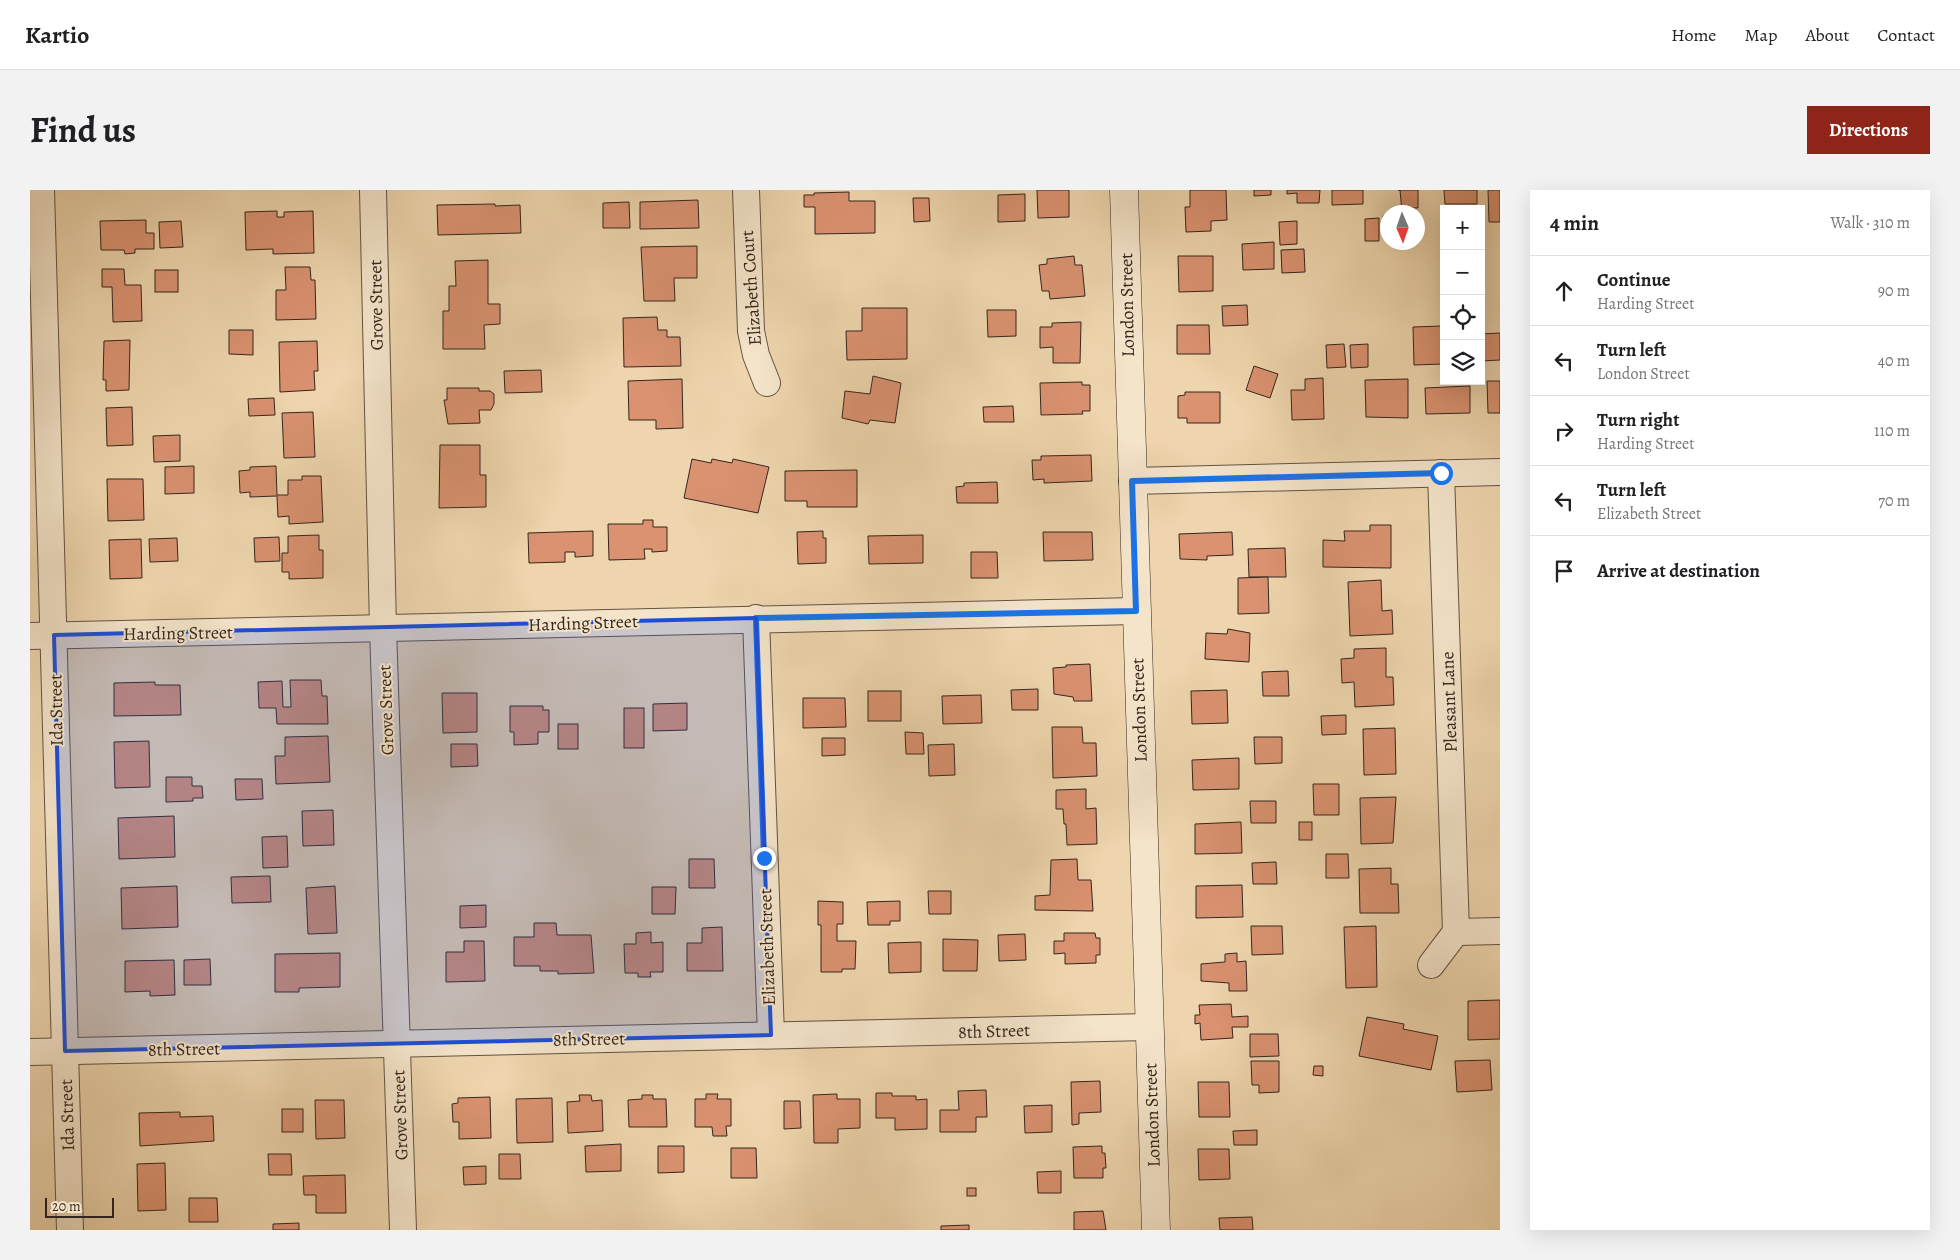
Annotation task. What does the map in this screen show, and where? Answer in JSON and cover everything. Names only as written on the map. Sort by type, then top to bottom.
[{"type":"street","name":"Ida Street","points":[[41,190],[42,635],[65,1051],[70,1230]]},
{"type":"street","name":"Grove Street","points":[[373,190],[383,628],[403,1230]]},
{"type":"street","name":"Elizabeth Court","points":[[746,190],[750,331],[756,355],[767,383]]},
{"type":"street","name":"London Street","points":[[1124,190],[1148,1027],[1156,1230]]},
{"type":"street","points":[[1132,481],[1500,472]]},
{"type":"street","name":"Pleasant Lane","points":[[1441,473],[1456,932]]},
{"type":"street","name":"Harding Street","points":[[42,635],[1136,611]]},
{"type":"street","name":"Elizabeth Street","points":[[756,618],[771,1035]]},
{"type":"street","points":[[1431,966],[1456,932],[1500,931]]},
{"type":"street","name":"8th Street","points":[[30,1052],[1148,1027]]},
{"type":"highlighted area","points":[[756,618],[771,1035],[65,1051],[54,635]]},
{"type":"building","points":[[1037,190],[1069,190],[1069,217],[1038,218]]},
{"type":"building","points":[[1190,190],[1226,190],[1227,220],[1211,221],[1211,231],[1186,232],[1185,207],[1190,207]]},
{"type":"building","points":[[1254,190],[1271,190],[1271,195],[1254,196]]},
{"type":"building","points":[[1287,190],[1320,190],[1319,203],[1297,203],[1297,193],[1287,194]]},
{"type":"building","points":[[1332,190],[1363,190],[1363,204],[1332,205]]},
{"type":"building","points":[[1400,190],[1418,190],[1418,205],[1401,205]]},
{"type":"building","points":[[1444,190],[1477,190],[1477,204],[1445,204]]},
{"type":"building","points":[[1488,190],[1500,190],[1500,222],[1489,222]]},
{"type":"building","points":[[849,192],[849,201],[875,201],[875,233],[815,234],[815,207],[804,207],[804,195]]},
{"type":"building","points":[[1025,194],[1025,221],[998,222],[998,195]]},
{"type":"building","points":[[913,198],[929,198],[930,221],[914,222]]},
{"type":"building","points":[[698,200],[699,228],[640,229],[640,202]]},
{"type":"building","points":[[629,202],[630,228],[603,228],[603,203]]},
{"type":"building","points":[[495,204],[495,206],[520,205],[521,233],[438,235],[437,205]]},
{"type":"building","points":[[277,211],[277,217],[284,217],[284,212],[313,211],[314,253],[273,254],[273,249],[246,250],[245,212]]},
{"type":"building","points":[[1379,218],[1379,241],[1365,241],[1365,219]]},
{"type":"building","points":[[146,220],[146,233],[154,233],[154,249],[135,249],[135,253],[125,254],[124,250],[101,250],[100,221]]},
{"type":"building","points":[[181,221],[183,247],[160,248],[159,222]]},
{"type":"building","points":[[1297,221],[1297,244],[1280,245],[1279,222]]},
{"type":"building","points":[[1274,242],[1274,269],[1243,270],[1242,244]]},
{"type":"building","points":[[697,246],[697,278],[674,278],[675,301],[644,301],[641,247]]},
{"type":"building","points":[[1304,249],[1305,272],[1282,273],[1281,250]]},
{"type":"building","points":[[1074,256],[1075,265],[1082,265],[1085,296],[1050,299],[1049,291],[1042,291],[1039,265],[1047,264],[1047,259]]},
{"type":"building","points":[[1178,256],[1213,256],[1213,291],[1179,292]]},
{"type":"building","points":[[488,260],[488,304],[500,304],[500,324],[484,325],[485,349],[443,349],[443,311],[449,311],[449,286],[456,286],[455,261]]},
{"type":"building","points":[[285,267],[310,267],[311,280],[315,280],[316,319],[276,320],[276,290],[286,290]]},
{"type":"building","points":[[102,269],[124,269],[125,285],[141,285],[142,321],[113,322],[112,287],[102,287]]},
{"type":"building","points":[[155,270],[178,270],[178,292],[155,292]]},
{"type":"building","points":[[1247,305],[1248,325],[1223,326],[1222,306]]},
{"type":"building","points":[[862,308],[907,308],[907,359],[847,360],[846,331],[862,331]]},
{"type":"building","points":[[987,310],[1016,310],[1016,336],[988,337]]},
{"type":"building","points":[[657,317],[658,330],[667,330],[667,337],[680,337],[681,366],[624,367],[623,318]]},
{"type":"building","points":[[1081,322],[1080,363],[1053,363],[1053,347],[1040,348],[1040,327],[1052,327],[1052,323]]},
{"type":"building","points":[[1177,325],[1209,325],[1210,354],[1177,354]]},
{"type":"building","points":[[1440,326],[1440,364],[1414,365],[1413,327]]},
{"type":"building","points":[[229,330],[253,330],[253,355],[229,354]]},
{"type":"building","points":[[1500,333],[1500,360],[1485,361],[1485,334]]},
{"type":"building","points":[[130,340],[129,390],[106,391],[106,380],[103,380],[104,341]]},
{"type":"building","points":[[317,341],[318,371],[314,371],[315,390],[280,392],[279,342]]},
{"type":"building","points":[[1344,344],[1346,367],[1327,368],[1326,345]]},
{"type":"building","points":[[1368,344],[1368,367],[1351,368],[1350,345]]},
{"type":"building","points":[[1254,366],[1278,374],[1270,398],[1246,390]]},
{"type":"building","points":[[541,370],[542,392],[505,393],[504,371]]},
{"type":"building","points":[[873,376],[901,383],[895,423],[870,420],[868,424],[842,418],[845,391],[870,394]]},
{"type":"building","points":[[1323,378],[1324,419],[1292,420],[1291,390],[1305,390],[1305,379]]},
{"type":"building","points":[[682,379],[683,428],[656,429],[656,420],[629,420],[628,381]]},
{"type":"building","points":[[1408,379],[1408,418],[1366,417],[1365,380]]},
{"type":"building","points":[[1487,381],[1500,381],[1500,413],[1488,413]]},
{"type":"building","points":[[1082,382],[1082,385],[1090,385],[1090,411],[1082,411],[1083,414],[1041,415],[1040,383]]},
{"type":"building","points":[[1470,386],[1470,413],[1426,414],[1425,388]]},
{"type":"building","points":[[447,388],[479,388],[479,391],[490,391],[494,394],[494,404],[491,410],[479,410],[480,423],[448,424],[444,400],[447,400]]},
{"type":"building","points":[[1185,392],[1220,392],[1220,423],[1187,423],[1187,418],[1178,418],[1178,396],[1185,395]]},
{"type":"building","points":[[274,398],[275,415],[249,416],[248,399]]},
{"type":"building","points":[[1013,406],[1014,422],[984,422],[983,407]]},
{"type":"building","points":[[132,407],[133,445],[107,446],[106,408]]},
{"type":"building","points":[[313,412],[315,457],[284,458],[282,413]]},
{"type":"building","points":[[180,435],[180,461],[154,462],[153,436]]},
{"type":"building","points":[[440,445],[480,445],[480,475],[486,475],[486,507],[439,508]]},
{"type":"building","points":[[1091,455],[1092,481],[1044,483],[1044,479],[1033,480],[1032,460],[1041,460],[1041,456]]},
{"type":"building","points":[[692,459],[711,463],[712,459],[732,463],[733,459],[769,467],[758,513],[684,498]]},
{"type":"building","points":[[194,466],[194,493],[165,494],[165,467]]},
{"type":"building","points":[[276,466],[277,495],[288,495],[288,480],[302,480],[302,476],[321,476],[323,522],[289,524],[289,516],[278,517],[277,496],[250,497],[250,492],[240,493],[239,471],[250,470],[250,467]]},
{"type":"building","points":[[857,470],[857,507],[807,507],[807,501],[785,501],[785,471]]},
{"type":"building","points":[[107,479],[143,479],[144,520],[108,521]]},
{"type":"building","points":[[997,482],[998,503],[957,503],[956,487],[964,486],[964,483]]},
{"type":"building","points":[[643,520],[653,520],[653,527],[667,527],[667,551],[652,552],[652,549],[644,549],[645,559],[609,560],[608,524],[643,524]]},
{"type":"building","points":[[1370,525],[1391,525],[1391,568],[1323,567],[1323,540],[1345,541],[1344,531],[1370,531]]},
{"type":"building","points":[[593,531],[593,556],[575,557],[575,552],[565,552],[565,562],[529,563],[528,533]]},
{"type":"building","points":[[823,531],[823,538],[826,538],[826,563],[798,564],[797,532]]},
{"type":"building","points":[[1043,532],[1092,532],[1093,560],[1044,561]]},
{"type":"building","points":[[1232,532],[1233,555],[1207,556],[1207,560],[1180,559],[1179,534]]},
{"type":"building","points":[[319,535],[319,550],[323,550],[323,578],[289,579],[289,572],[282,572],[282,553],[288,553],[288,536]]},
{"type":"building","points":[[923,535],[923,563],[869,564],[868,536]]},
{"type":"building","points":[[279,537],[280,561],[255,562],[254,538]]},
{"type":"building","points":[[177,538],[178,561],[150,562],[149,539]]},
{"type":"building","points":[[141,539],[142,578],[110,579],[109,540]]},
{"type":"building","points":[[1285,548],[1286,577],[1249,577],[1248,549]]},
{"type":"building","points":[[971,552],[997,552],[998,578],[971,578]]},
{"type":"building","points":[[1268,577],[1269,613],[1238,614],[1238,578]]},
{"type":"building","points":[[1381,580],[1382,611],[1392,610],[1393,634],[1350,636],[1348,582]]},
{"type":"building","points":[[1228,629],[1250,633],[1249,662],[1205,659],[1206,633],[1227,634]]},
{"type":"building","points":[[1386,648],[1386,677],[1393,677],[1394,705],[1355,707],[1354,682],[1342,683],[1341,659],[1354,658],[1354,649]]},
{"type":"building","points":[[1090,664],[1092,701],[1074,701],[1073,697],[1054,694],[1053,668],[1066,667],[1066,665]]},
{"type":"building","points":[[1288,671],[1289,696],[1263,696],[1262,672]]},
{"type":"building","points":[[290,680],[321,680],[322,696],[327,696],[328,724],[277,724],[276,708],[259,708],[258,682],[282,681],[283,707],[291,707]]},
{"type":"building","points":[[155,682],[155,685],[180,685],[181,715],[114,716],[114,683]]},
{"type":"building","points":[[1038,689],[1038,710],[1012,710],[1011,690]]},
{"type":"building","points":[[1227,690],[1228,723],[1192,724],[1191,691]]},
{"type":"building","points":[[868,691],[901,691],[901,721],[868,721]]},
{"type":"building","points":[[442,693],[477,693],[477,732],[443,733]]},
{"type":"building","points":[[981,695],[982,723],[943,724],[942,696]]},
{"type":"building","points":[[803,698],[845,698],[846,727],[803,728]]},
{"type":"building","points":[[687,703],[687,730],[653,731],[653,704]]},
{"type":"building","points":[[510,706],[543,706],[543,710],[549,710],[549,732],[538,732],[538,744],[514,745],[514,732],[510,732]]},
{"type":"building","points":[[624,708],[644,708],[644,748],[624,748]]},
{"type":"building","points":[[1346,715],[1346,734],[1322,735],[1321,716]]},
{"type":"building","points":[[558,724],[578,724],[578,749],[558,749]]},
{"type":"building","points":[[1052,727],[1082,727],[1083,743],[1096,743],[1097,776],[1053,778]]},
{"type":"building","points":[[1395,728],[1396,774],[1364,775],[1363,729]]},
{"type":"building","points":[[905,732],[923,733],[924,754],[906,754]]},
{"type":"building","points":[[328,736],[330,782],[276,784],[275,756],[285,756],[285,737]]},
{"type":"building","points":[[1254,737],[1282,737],[1282,763],[1255,764]]},
{"type":"building","points":[[822,738],[845,738],[845,755],[822,756]]},
{"type":"building","points":[[149,741],[150,787],[115,788],[114,742]]},
{"type":"building","points":[[451,744],[477,744],[478,766],[451,767]]},
{"type":"building","points":[[954,744],[955,775],[929,776],[928,745]]},
{"type":"building","points":[[1239,758],[1239,789],[1193,790],[1192,760]]},
{"type":"building","points":[[166,777],[192,777],[192,786],[202,786],[203,798],[193,798],[193,801],[166,802]]},
{"type":"building","points":[[235,779],[262,779],[263,799],[236,800]]},
{"type":"building","points":[[1313,784],[1339,784],[1339,815],[1314,815]]},
{"type":"building","points":[[1086,789],[1086,809],[1096,808],[1097,844],[1067,845],[1063,809],[1056,809],[1056,790]]},
{"type":"building","points":[[1396,797],[1393,843],[1361,844],[1360,798]]},
{"type":"building","points":[[1250,801],[1276,801],[1276,823],[1251,823]]},
{"type":"building","points":[[333,810],[334,845],[303,846],[302,811]]},
{"type":"building","points":[[174,816],[175,857],[119,859],[118,818]]},
{"type":"building","points":[[1241,822],[1242,853],[1195,854],[1195,824]]},
{"type":"building","points":[[1299,822],[1312,822],[1312,840],[1299,840]]},
{"type":"building","points":[[287,836],[288,867],[263,868],[262,837]]},
{"type":"building","points":[[1326,854],[1348,854],[1349,878],[1326,878]]},
{"type":"building","points":[[689,859],[714,859],[715,888],[689,888]]},
{"type":"building","points":[[1077,859],[1078,880],[1091,880],[1093,911],[1035,910],[1035,896],[1050,895],[1051,860]]},
{"type":"building","points":[[1276,862],[1277,884],[1253,884],[1252,863]]},
{"type":"building","points":[[1391,868],[1391,884],[1398,884],[1399,913],[1360,913],[1359,869]]},
{"type":"building","points":[[270,876],[271,902],[232,903],[231,877]]},
{"type":"building","points":[[1242,885],[1243,917],[1196,918],[1196,886]]},
{"type":"building","points":[[177,886],[178,927],[122,929],[121,888]]},
{"type":"building","points":[[335,886],[337,933],[308,934],[306,888]]},
{"type":"building","points":[[652,887],[676,887],[675,914],[652,914]]},
{"type":"building","points":[[928,891],[951,891],[951,914],[929,914]]},
{"type":"building","points":[[818,901],[843,902],[843,924],[837,924],[837,941],[856,941],[855,969],[842,969],[842,972],[821,972],[821,925],[818,925]]},
{"type":"building","points":[[900,901],[900,921],[890,921],[890,925],[868,925],[867,902]]},
{"type":"building","points":[[486,905],[486,927],[460,928],[460,906]]},
{"type":"building","points":[[534,923],[556,923],[557,935],[591,935],[594,973],[558,974],[558,971],[540,971],[540,966],[514,966],[514,937],[534,937]]},
{"type":"building","points":[[1251,926],[1282,926],[1283,954],[1252,955]]},
{"type":"building","points":[[1376,926],[1377,987],[1346,988],[1344,927]]},
{"type":"building","points":[[722,927],[723,971],[687,971],[687,943],[702,943],[702,928]]},
{"type":"building","points":[[651,932],[651,943],[663,942],[663,972],[650,972],[651,977],[638,977],[638,973],[625,973],[624,944],[636,944],[636,933]]},
{"type":"building","points":[[1064,933],[1095,933],[1096,938],[1100,938],[1100,955],[1096,955],[1096,963],[1065,964],[1065,953],[1054,954],[1054,941],[1064,941]]},
{"type":"building","points":[[1025,934],[1026,960],[999,961],[998,935]]},
{"type":"building","points":[[943,939],[978,940],[977,971],[943,971]]},
{"type":"building","points":[[464,941],[484,941],[485,981],[446,982],[446,952],[464,952]]},
{"type":"building","points":[[921,942],[921,972],[889,973],[888,943]]},
{"type":"building","points":[[340,953],[340,987],[299,988],[299,992],[275,992],[275,954]]},
{"type":"building","points":[[1237,953],[1237,962],[1246,961],[1247,991],[1229,991],[1229,983],[1201,981],[1201,964],[1225,962],[1225,954]]},
{"type":"building","points":[[210,959],[211,985],[184,985],[184,960]]},
{"type":"building","points":[[174,960],[175,995],[150,996],[150,991],[125,992],[125,961]]},
{"type":"building","points":[[1500,1000],[1500,1039],[1468,1040],[1468,1001]]},
{"type":"building","points":[[1231,1004],[1232,1017],[1248,1016],[1248,1027],[1232,1027],[1233,1038],[1201,1040],[1200,1023],[1195,1024],[1195,1015],[1200,1015],[1199,1005]]},
{"type":"building","points":[[1367,1017],[1404,1024],[1403,1029],[1438,1036],[1431,1070],[1359,1056]]},
{"type":"building","points":[[1250,1034],[1278,1034],[1279,1056],[1250,1057]]},
{"type":"building","points":[[1490,1060],[1492,1090],[1457,1092],[1455,1061]]},
{"type":"building","points":[[1251,1061],[1279,1061],[1279,1092],[1259,1093],[1259,1085],[1252,1085]]},
{"type":"building","points":[[1314,1066],[1323,1066],[1323,1076],[1313,1075]]},
{"type":"building","points":[[1100,1081],[1101,1112],[1079,1113],[1079,1124],[1072,1125],[1071,1082]]},
{"type":"building","points":[[1198,1082],[1229,1082],[1230,1117],[1199,1117]]},
{"type":"building","points":[[986,1090],[987,1117],[976,1117],[976,1132],[940,1132],[940,1110],[959,1110],[958,1091]]},
{"type":"building","points":[[876,1093],[892,1093],[892,1096],[916,1096],[916,1100],[927,1099],[927,1129],[895,1130],[895,1118],[876,1118]]},
{"type":"building","points":[[706,1094],[718,1094],[717,1099],[731,1099],[731,1126],[726,1126],[727,1136],[713,1136],[712,1127],[695,1127],[695,1099],[706,1099]]},
{"type":"building","points":[[837,1094],[837,1099],[860,1099],[860,1128],[838,1129],[838,1143],[814,1143],[813,1095]]},
{"type":"building","points":[[579,1095],[591,1095],[592,1101],[602,1100],[603,1131],[568,1133],[567,1102],[580,1101]]},
{"type":"building","points":[[642,1095],[653,1095],[653,1099],[666,1099],[667,1127],[629,1127],[628,1100],[642,1099]]},
{"type":"building","points":[[490,1097],[491,1138],[459,1139],[459,1122],[453,1122],[452,1104],[458,1103],[458,1098]]},
{"type":"building","points":[[552,1098],[553,1142],[517,1143],[516,1099]]},
{"type":"building","points":[[315,1100],[344,1100],[345,1138],[316,1139]]},
{"type":"building","points":[[784,1101],[800,1101],[801,1128],[784,1129]]},
{"type":"building","points":[[1052,1105],[1052,1132],[1025,1133],[1024,1106]]},
{"type":"building","points":[[282,1109],[303,1109],[303,1132],[282,1132]]},
{"type":"building","points":[[180,1112],[180,1117],[213,1116],[214,1141],[140,1146],[139,1113]]},
{"type":"building","points":[[1257,1130],[1257,1145],[1234,1145],[1233,1131]]},
{"type":"building","points":[[621,1144],[621,1171],[586,1172],[585,1146]]},
{"type":"building","points":[[658,1146],[684,1146],[684,1172],[658,1173]]},
{"type":"building","points":[[1102,1146],[1102,1153],[1105,1153],[1106,1168],[1103,1168],[1103,1178],[1074,1178],[1073,1147]]},
{"type":"building","points":[[731,1148],[756,1148],[757,1178],[731,1178]]},
{"type":"building","points":[[1198,1149],[1229,1149],[1230,1179],[1199,1180]]},
{"type":"building","points":[[268,1154],[291,1154],[292,1175],[269,1175]]},
{"type":"building","points":[[499,1154],[520,1154],[521,1179],[499,1179]]},
{"type":"building","points":[[165,1163],[166,1210],[138,1211],[137,1164]]},
{"type":"building","points":[[486,1166],[486,1184],[464,1185],[463,1167]]},
{"type":"building","points":[[1061,1171],[1061,1193],[1038,1193],[1037,1172]]},
{"type":"building","points":[[345,1175],[346,1213],[316,1213],[316,1195],[304,1195],[303,1176]]},
{"type":"building","points":[[967,1188],[976,1188],[976,1196],[967,1196]]},
{"type":"building","points":[[189,1198],[217,1198],[218,1222],[189,1222]]},
{"type":"building","points":[[1103,1211],[1106,1230],[1074,1230],[1074,1212]]},
{"type":"building","points":[[1252,1217],[1253,1230],[1220,1230],[1219,1218]]},
{"type":"building","points":[[299,1223],[299,1230],[273,1230],[273,1224]]},
{"type":"building","points":[[969,1225],[969,1230],[941,1230],[941,1226]]},
{"type":"route","points":[[764,858],[756,618],[1136,611],[1132,481],[1441,473]]}]
